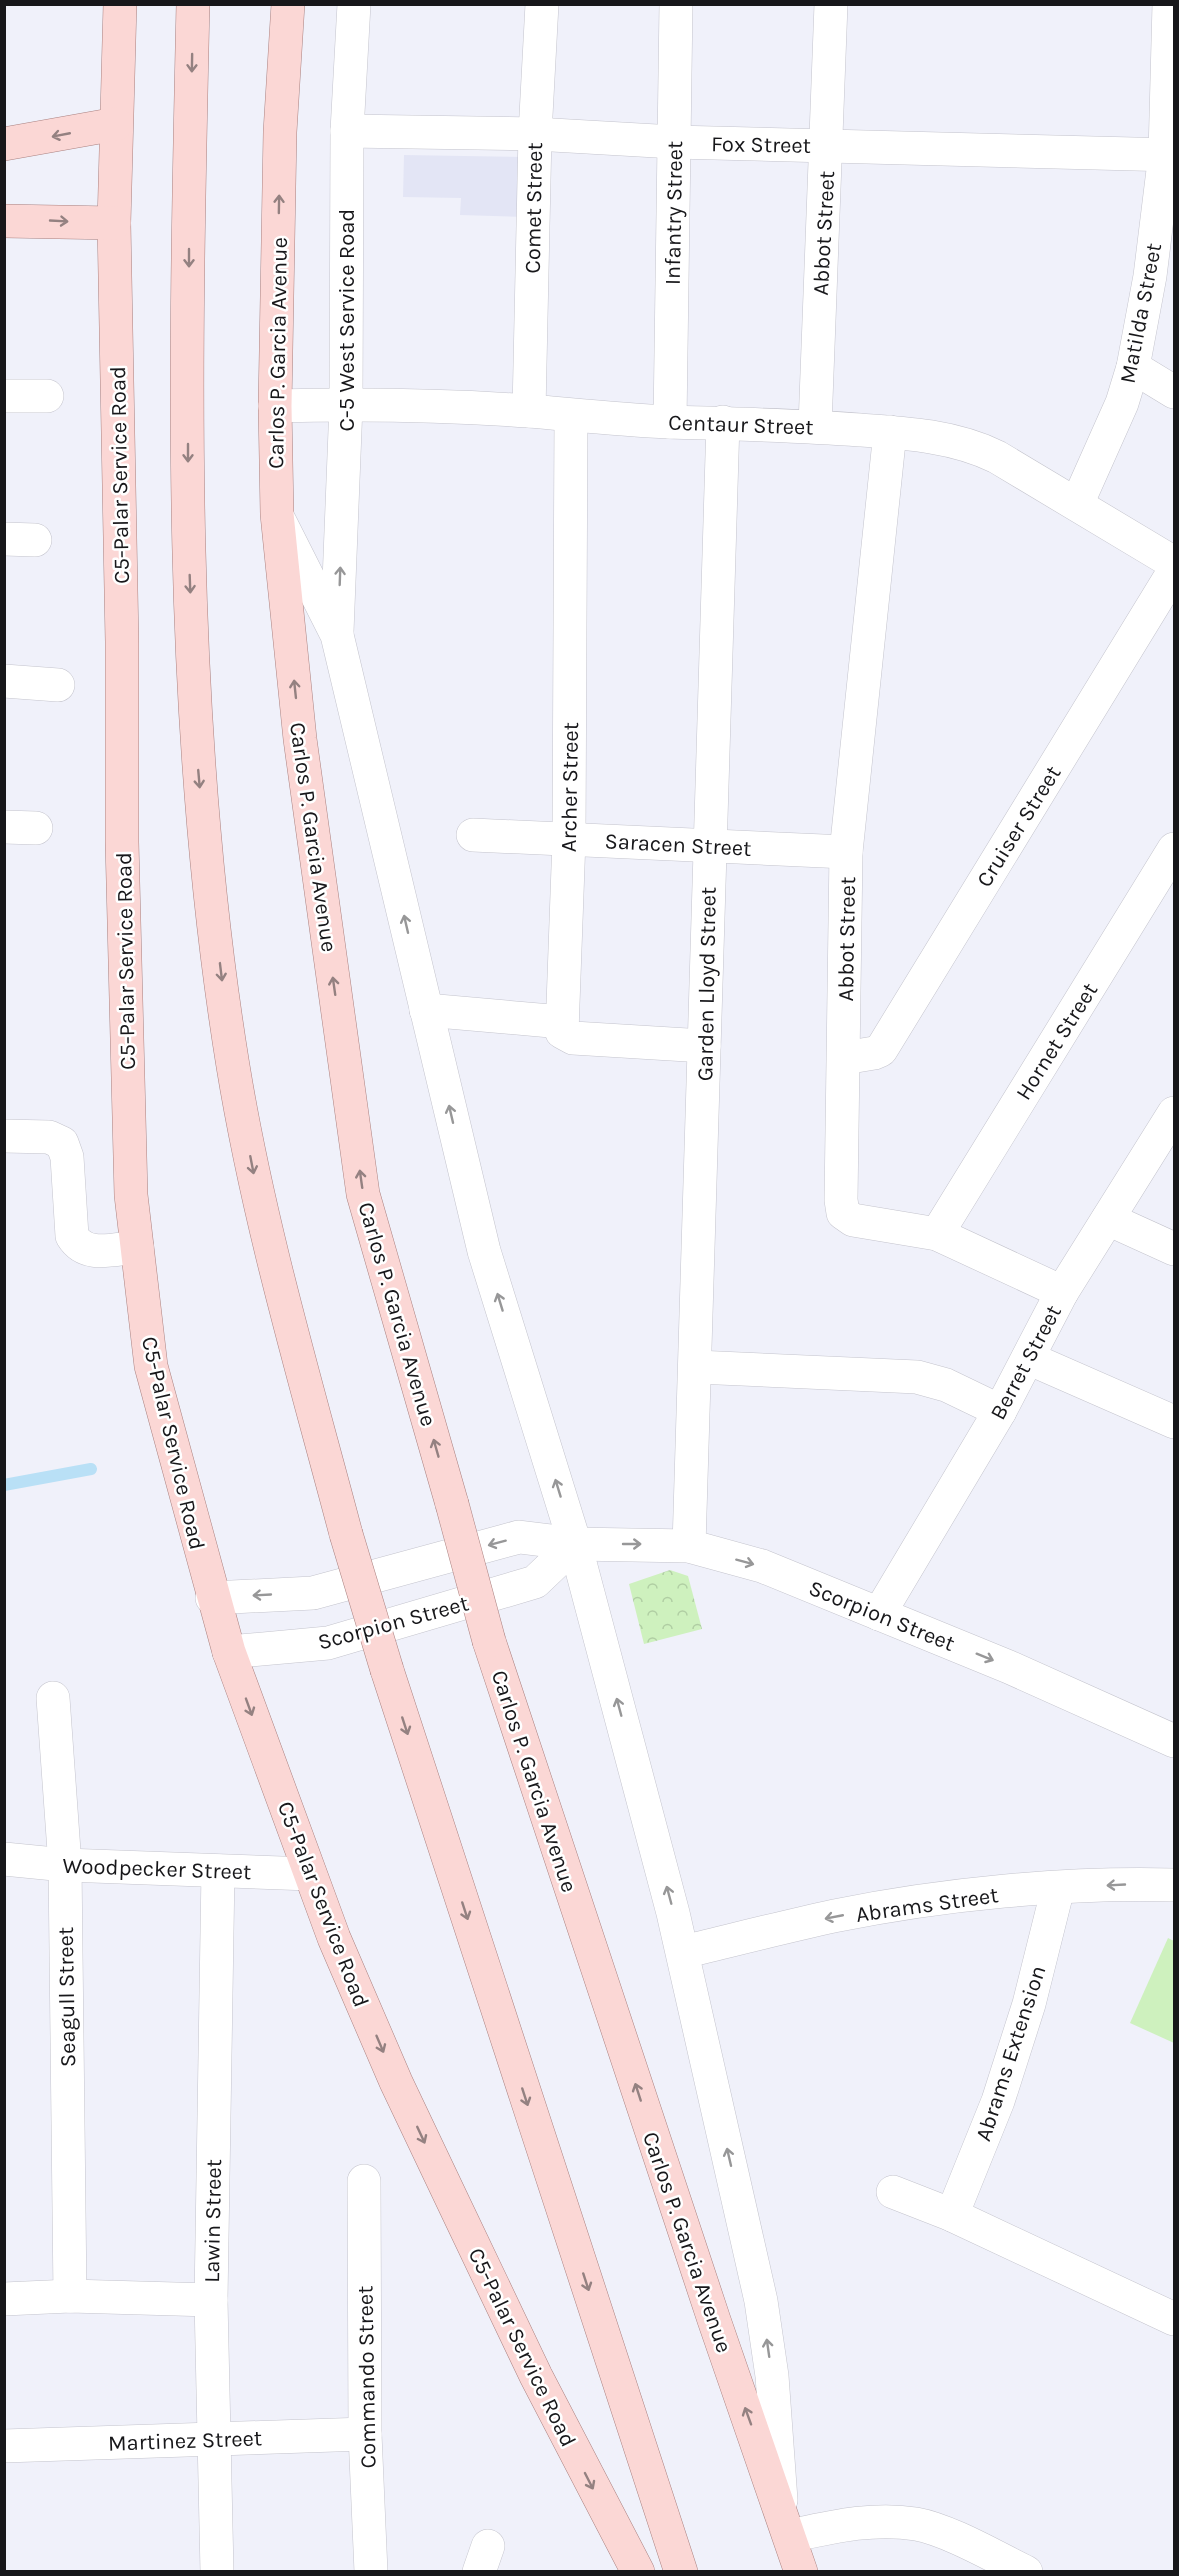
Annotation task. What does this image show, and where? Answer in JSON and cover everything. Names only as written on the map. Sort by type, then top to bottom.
[{"type":"main road","name":"C5-Palar Service Road","points":[[120,4],[114,223],[123,854],[131,1195],[151,1366],[212,1598],[229,1652],[310,1874],[396,2082],[536,2376],[638,2571]]},
{"type":"main road","points":[[193,4],[189,196],[188,525],[196,739],[206,858],[233,1066],[264,1224],[346,1534],[387,1670],[681,2571]]},
{"type":"main road","name":"Carlos P. Garcia Avenue","points":[[288,4],[280,132],[275,406],[277,514],[300,739],[363,1194],[489,1641],[714,2320],[801,2571]]},
{"type":"main road","points":[[4,144],[116,124]]},
{"type":"main road","points":[[4,220],[114,223]]},
{"type":"street","name":"C-5 West Service Road","points":[[337,635],[346,405],[347,131],[354,4]]},
{"type":"street","name":"Comet Street","points":[[529,411],[535,134],[542,4]]},
{"type":"street","name":"Infantry Street","points":[[670,422],[676,4]]},
{"type":"street","name":"Abbot Street","points":[[815,426],[831,4]]},
{"type":"street","name":"Matilda Street","points":[[1077,504],[1122,403],[1133,367],[1150,276],[1170,155],[1169,4]]},
{"type":"street","name":"Fox Street","points":[[347,131],[535,134],[674,142],[1170,155]]},
{"type":"street","points":[[1133,367],[1174,393]]},
{"type":"street","points":[[4,396],[47,396]]},
{"type":"street","name":"Centaur Street","points":[[275,406],[346,405],[529,411],[670,422],[815,426],[890,432],[975,446],[1174,563]]},
{"type":"street","name":"Archer Street","points":[[562,1022],[568,839],[571,416]]},
{"type":"street","name":"Garden Lloyd Street","points":[[689,1546],[723,422]]},
{"type":"street","name":"Abbot Street","points":[[890,432],[846,852],[841,1200],[843,1213],[853,1220],[937,1234],[1062,1292]]},
{"type":"street","points":[[277,514],[337,635],[484,1251],[575,1544],[683,1952],[761,2301],[772,2376],[786,2523],[846,2524],[886,2521],[919,2525],[1026,2571]]},
{"type":"street","name":"Cruiser Street","points":[[844,1058],[880,1050],[1174,571]]},
{"type":"street","points":[[4,681],[58,685]]},
{"type":"street","points":[[4,827],[36,828]]},
{"type":"street","name":"Saracen Street","points":[[474,835],[846,852]]},
{"type":"street","name":"Hornet Street","points":[[937,1234],[1174,849]]},
{"type":"street","points":[[426,1010],[562,1022],[562,1032],[573,1038],[705,1046]]},
{"type":"street","name":"Berret Street","points":[[879,1614],[1000,1411],[1062,1292],[1174,1113]]},
{"type":"street","points":[[4,1136],[49,1137],[62,1143],[68,1157],[72,1236],[78,1246],[87,1252],[137,1247]]},
{"type":"street","points":[[1108,1219],[1174,1249]]},
{"type":"street","points":[[1028,1358],[1174,1422]]},
{"type":"street","points":[[696,1367],[888,1373],[917,1377],[946,1385],[1000,1411]]},
{"type":"street","name":"Scorpion Street","points":[[212,1598],[313,1593],[519,1537],[575,1544],[689,1546],[762,1566],[1009,1667],[1174,1741]]},
{"type":"street","name":"Scorpion Street","points":[[229,1652],[328,1643],[535,1582],[575,1544]]},
{"type":"street","name":"Seagull Street","points":[[53,1698],[64,1865],[70,2296]]},
{"type":"street","name":"Woodpecker Street","points":[[4,1859],[64,1865],[310,1874]]},
{"type":"street","name":"Lawin Street","points":[[217,2571],[216,2439],[211,2300],[218,1871]]},
{"type":"street","name":"Abrams Street","points":[[683,1952],[835,1916],[972,1896],[1058,1888],[1174,1885]]},
{"type":"street","name":"Abrams Extension","points":[[952,2215],[998,2101],[1029,2004],[1058,1888]]},
{"type":"street","name":"Commando Street","points":[[364,2181],[365,2434],[371,2571]]},
{"type":"street","points":[[893,2192],[952,2215],[1174,2319]]},
{"type":"street","points":[[4,2299],[70,2296],[211,2300]]},
{"type":"street","name":"Martinez Street","points":[[4,2446],[365,2434]]},
{"type":"shaded area","points":[[404,155],[527,157],[526,217],[460,215],[461,198],[403,197]]},
{"type":"green space","points":[[670,1570],[688,1576],[702,1629],[644,1644],[629,1584]]},
{"type":"green space","points":[[1168,1938],[1174,1941],[1174,2043],[1130,2023]]},
{"type":"waterway","points":[[4,1485],[91,1469]]}]
